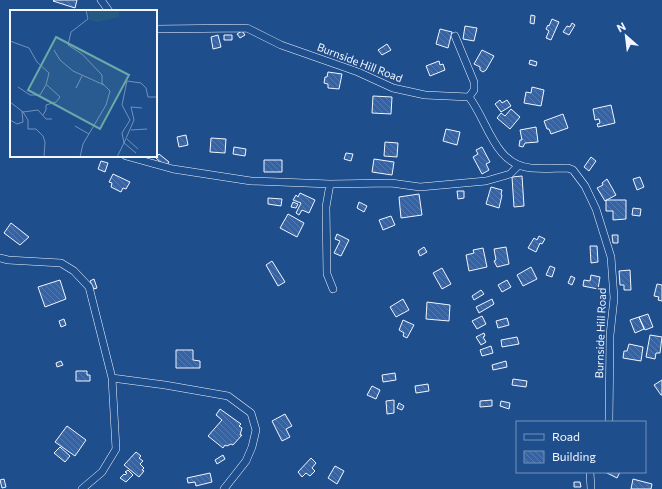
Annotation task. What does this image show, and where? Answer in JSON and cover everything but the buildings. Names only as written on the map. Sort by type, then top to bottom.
[{"type":"street","points":[[101,0],[108,10]]},
{"type":"street","name":"Burnside Hill Road","points":[[157,29],[247,28],[281,45],[358,72],[393,88],[425,94],[469,96]]},
{"type":"street","points":[[130,157],[173,169],[251,181],[330,184],[391,183],[420,187],[486,181],[510,174],[518,166],[503,155],[492,139],[469,96],[474,90],[474,82],[455,36]]},
{"type":"street","name":"Burnside Hill Road","points":[[518,166],[531,168],[568,168],[573,170],[585,186],[596,209],[611,257],[614,291],[610,335],[609,421]]},
{"type":"street","points":[[330,184],[326,207],[327,274],[333,289]]},
{"type":"street","points":[[0,258],[8,260],[61,264],[74,271],[89,287],[112,378],[116,449],[102,472],[82,489]]},
{"type":"street","points":[[112,378],[228,396],[251,413],[256,430],[252,447],[246,460],[224,489]]},
{"type":"street","points":[[590,473],[591,489]]}]
